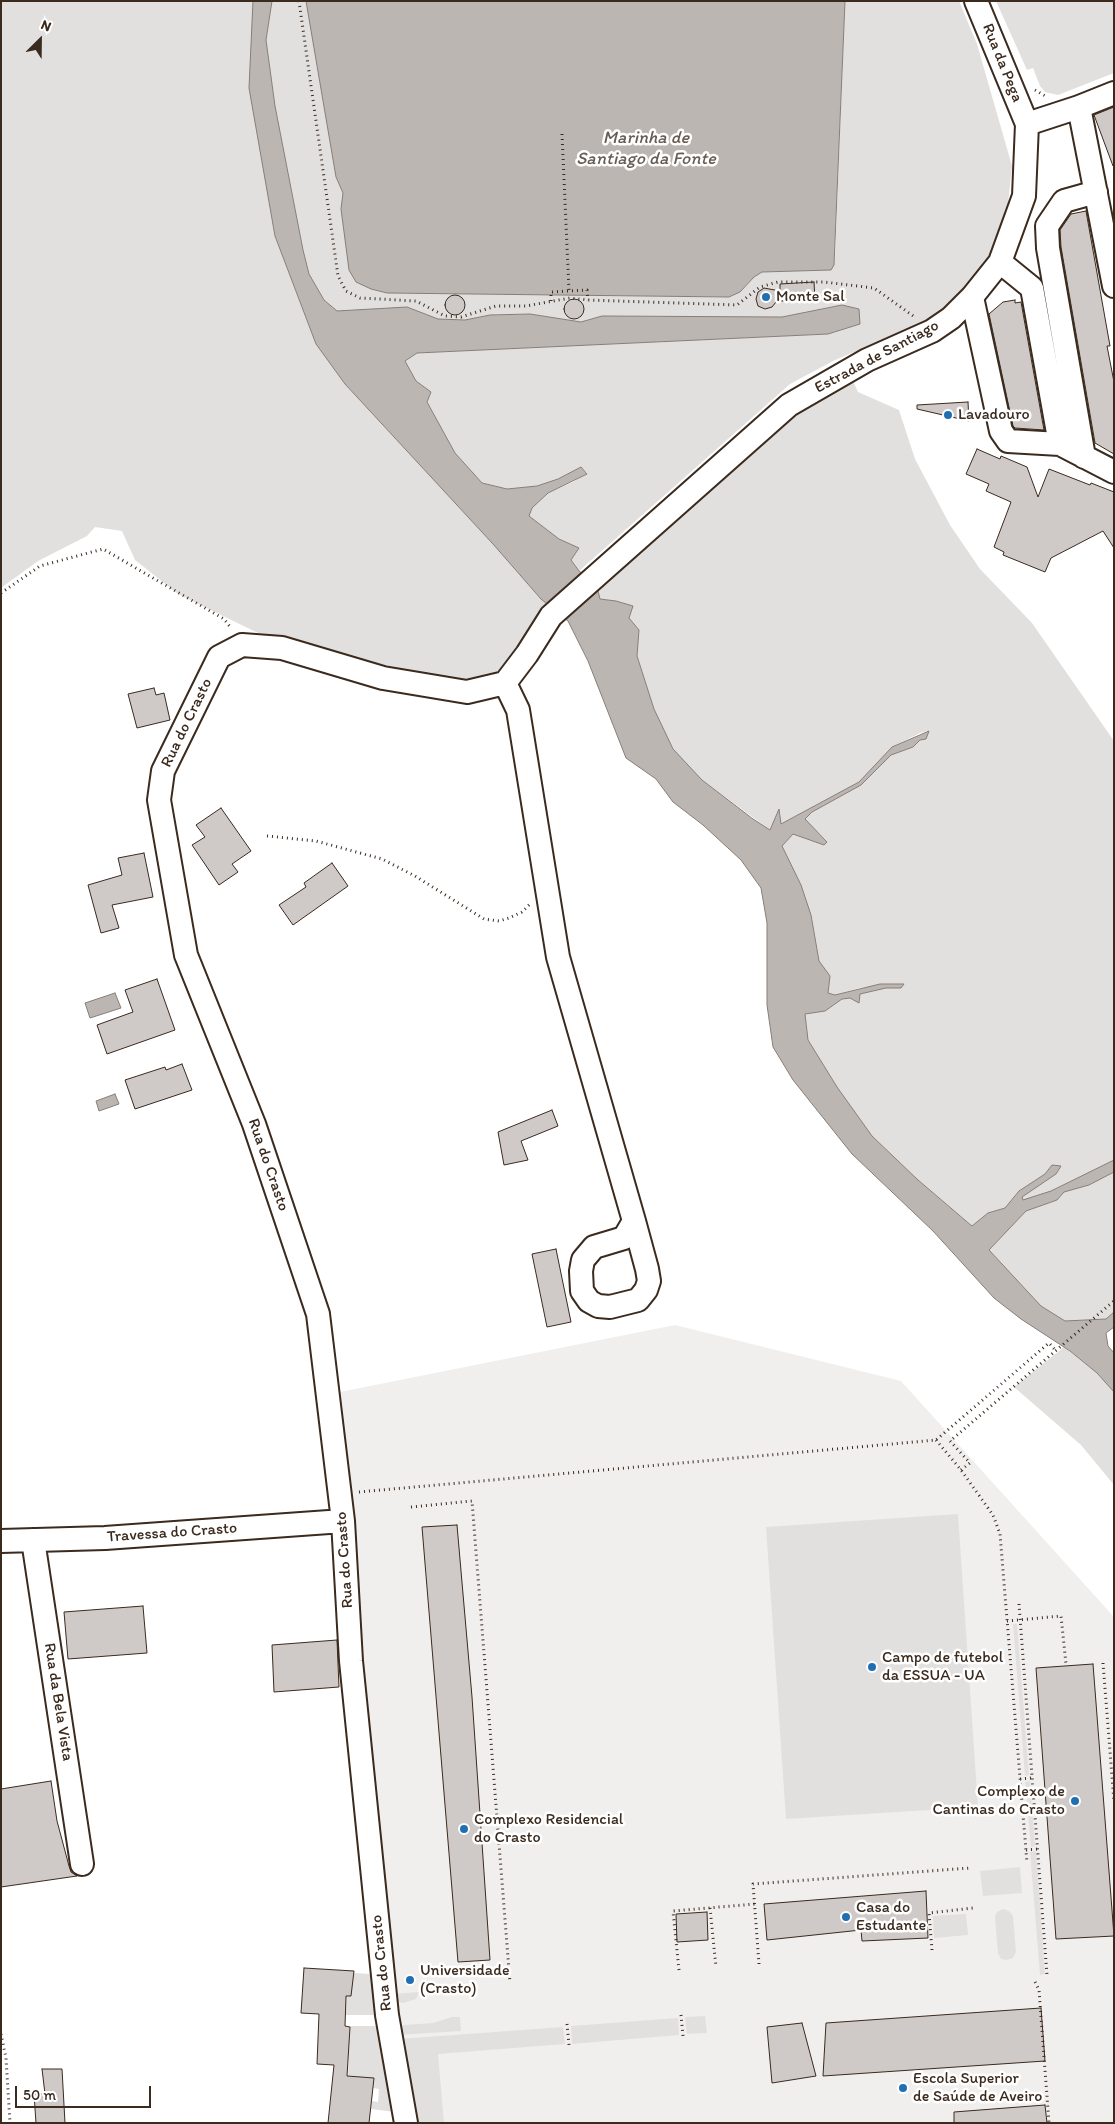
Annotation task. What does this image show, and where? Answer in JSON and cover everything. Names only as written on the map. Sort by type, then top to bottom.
[{"type":"street","name":"Rua da Pega","points":[[976,1],[1027,124]]},
{"type":"street","points":[[1027,124],[1114,93]]},
{"type":"street","points":[[1079,107],[1114,286]]},
{"type":"street","name":"Estrada de Santiago","points":[[505,683],[527,654],[551,616],[789,405],[867,360],[932,331],[951,318],[972,297],[1000,262],[1024,196],[1027,124]]},
{"type":"street","points":[[1084,457],[1048,248],[1047,226],[1064,201],[1096,192]]},
{"type":"street","points":[[1000,262],[1032,288],[1060,444]]},
{"type":"street","points":[[972,297],[1001,431],[1008,440],[1060,444],[1114,472]]},
{"type":"street","points":[[242,645],[282,648],[383,678],[467,692],[505,683],[518,710],[558,957],[634,1221]]},
{"type":"street","name":"Rua do Crasto","points":[[242,645],[219,658],[163,771],[159,800],[186,955],[254,1124],[318,1314],[343,1521],[351,1661],[387,2015],[406,2123]]},
{"type":"street","name":"Travessa do Crasto","points":[[1,1541],[104,1538],[343,1521]]},
{"type":"street","name":"Rua da Bela Vista","points":[[33,1540],[82,1864]]},
{"type":"path","points":[[299,1],[338,276],[346,291],[360,298],[416,301],[445,316],[461,317],[496,306],[526,306],[551,299],[570,298],[737,306],[760,287],[778,282],[824,282],[874,288],[932,331]]},
{"type":"path","points":[[1029,84],[1035,91],[1045,97],[1052,98]]},
{"type":"path","points":[[562,134],[569,291]]},
{"type":"path","points":[[551,299],[551,292],[587,290],[588,298]]},
{"type":"path","points":[[1,593],[40,566],[103,549],[224,619],[242,645]]},
{"type":"path","points":[[267,836],[316,841],[382,859],[415,876],[484,919],[499,921],[522,912],[546,884]]},
{"type":"path","points":[[961,1470],[970,1463],[950,1441],[1114,1301]]},
{"type":"path","points":[[340,1494],[936,1440],[1049,1343],[1056,1351]]},
{"type":"path","points":[[936,1440],[961,1470],[993,1516],[1000,1534],[1027,1863]]},
{"type":"path","points":[[411,1506],[472,1501],[510,1982]]},
{"type":"path","points":[[1019,1604],[1047,1975]]},
{"type":"path","points":[[1007,1621],[1062,1616],[1066,1664]]},
{"type":"path","points":[[1103,1663],[1114,1802]]},
{"type":"path","points":[[1020,1779],[1032,1778]]},
{"type":"path","points":[[1026,1850],[1038,1849]]},
{"type":"path","points":[[759,1964],[753,1884],[970,1868]]},
{"type":"path","points":[[679,1970],[673,1911],[755,1904]]},
{"type":"path","points":[[710,1908],[716,1967]]},
{"type":"path","points":[[932,1950],[930,1913],[973,1908]]},
{"type":"path","points":[[1035,1982],[1039,1990],[1049,2123]]},
{"type":"path","points":[[681,2015],[683,2036]]},
{"type":"path","points":[[567,2024],[569,2045]]},
{"type":"path","points":[[1,2034],[6,2058],[10,2123]]},
{"type":"shaded area","points":[[1,1],[253,1],[264,167],[275,236],[316,344],[345,384],[493,544],[541,599],[550,606],[515,656],[489,680],[455,683],[379,670],[258,633],[178,594],[135,560],[122,531],[95,527],[87,536],[38,561],[1,588]]},
{"type":"shaded area","points":[[272,1],[306,1],[336,177],[343,193],[341,209],[371,289],[387,293],[729,297],[740,292],[754,277],[762,272],[831,270],[835,258],[845,1],[959,1],[977,44],[1012,166],[1007,213],[990,255],[967,290],[931,320],[835,360],[790,384],[579,571],[571,560],[579,548],[559,539],[529,516],[532,508],[548,493],[573,482],[587,473],[581,467],[558,479],[537,486],[507,489],[482,483],[455,453],[427,402],[431,392],[416,381],[405,361],[417,353],[828,334],[860,324],[842,305],[782,317],[602,316],[581,322],[530,314],[490,315],[465,320],[438,319],[407,307],[337,312],[324,300],[309,274],[303,250],[275,106],[266,40]]},
{"type":"shaded area","points":[[996,1],[1114,1],[1114,73],[1058,95],[1045,92],[1040,86],[1033,68],[1027,70]]},
{"type":"shaded area","points":[[850,374],[858,392],[899,410],[915,459],[950,525],[980,569],[1032,623],[1114,741],[1114,1160],[1051,1191],[1023,1201],[1021,1197],[1056,1174],[1061,1166],[1052,1165],[1045,1174],[1019,1191],[1005,1208],[988,1213],[973,1226],[918,1180],[872,1136],[837,1087],[808,1040],[805,1014],[825,1011],[842,999],[850,998],[859,1003],[860,994],[886,988],[901,988],[903,984],[860,988],[835,995],[828,993],[830,976],[819,962],[811,915],[801,885],[781,846],[793,834],[827,841],[804,819],[812,812],[867,778],[891,755],[913,747],[928,731],[892,747],[859,782],[781,824],[779,811],[770,830],[702,780],[673,750],[654,709],[637,656],[639,630],[616,601],[600,599],[596,583],[788,410]]},
{"type":"shaded area","points":[[1114,1172],[1114,1312],[1106,1319],[1065,1321],[1041,1306],[989,1250],[1026,1211],[1057,1200],[1064,1192],[1089,1185]]},
{"type":"shaded area","points":[[675,1325],[901,1381],[1114,1617],[1114,2123],[414,2123],[398,2035],[362,1689],[340,1392]]},
{"type":"shaded area","points":[[1064,1347],[1097,1373],[1114,1392],[1114,1485],[1081,1445],[1014,1387]]},
{"type":"shaded area","name":"Campo de futebol da ESSUA - UA","points":[[958,1514],[978,1807],[786,1819],[766,1527]]},
{"type":"shaded area","points":[[1013,1624],[1017,1624],[1029,1775],[1025,1776]]},
{"type":"shaded area","points":[[1030,1781],[1035,1846],[1031,1847],[1025,1782]]},
{"type":"shaded area","points":[[1036,1851],[1045,1974],[1040,1975],[1030,1852]]},
{"type":"shaded area","points":[[1020,1867],[1022,1893],[983,1896],[980,1871]]},
{"type":"shaded area","points":[[1003,1909],[1009,1911],[1013,1916],[1016,1952],[1013,1958],[1007,1960],[1001,1959],[998,1953],[995,1917],[997,1912]]},
{"type":"shaded area","points":[[966,1914],[968,1935],[934,1938],[933,1916]]},
{"type":"shaded area","points":[[354,1973],[371,1974],[378,2011],[374,2015],[345,2015],[346,1996],[351,1996]]},
{"type":"shaded area","points":[[419,1992],[416,1999],[403,2003],[396,2001],[391,1994]]},
{"type":"shaded area","points":[[705,2016],[707,2033],[687,2034],[685,2017]]},
{"type":"shaded area","points":[[452,2017],[460,2017],[461,2031],[398,2035],[399,2029],[404,2025],[433,2023]]},
{"type":"shaded area","points":[[678,2018],[679,2035],[572,2044],[571,2026]]},
{"type":"shaded area","points":[[350,2026],[380,2026],[395,2112],[371,2109],[372,2101],[378,2102],[379,2089],[373,2088],[374,2078],[348,2076]]},
{"type":"shaded area","points":[[563,2027],[565,2044],[438,2054],[444,2123],[414,2123],[399,2039]]},
{"type":"water","points":[[253,1],[272,1],[266,40],[275,106],[303,250],[309,274],[324,300],[337,311],[407,307],[438,319],[465,320],[490,315],[530,314],[581,322],[602,316],[782,317],[842,305],[859,309],[860,324],[828,334],[417,353],[405,361],[416,381],[431,392],[427,402],[455,453],[482,483],[507,489],[537,486],[558,479],[581,467],[587,474],[548,493],[532,508],[529,516],[559,539],[579,548],[571,560],[579,571],[596,583],[600,599],[633,606],[629,618],[639,630],[637,656],[654,709],[673,749],[702,780],[753,819],[770,830],[779,809],[781,824],[859,782],[892,747],[929,731],[926,739],[920,740],[913,747],[891,755],[861,785],[812,812],[805,819],[827,842],[824,845],[793,834],[782,846],[801,885],[811,915],[819,961],[830,976],[828,993],[835,995],[880,984],[904,984],[901,988],[886,988],[860,994],[859,1003],[850,998],[842,999],[825,1011],[805,1014],[808,1040],[837,1087],[872,1136],[918,1180],[972,1226],[988,1213],[1005,1208],[1019,1191],[1045,1174],[1052,1165],[1061,1166],[1056,1174],[1022,1197],[1023,1200],[1051,1191],[1114,1160],[1114,1172],[1089,1185],[1064,1192],[1057,1200],[1026,1211],[989,1250],[1041,1306],[1065,1321],[1106,1319],[1114,1312],[1114,1327],[1106,1333],[1108,1346],[1114,1353],[1114,1392],[1097,1373],[1070,1351],[1021,1319],[994,1298],[933,1231],[852,1154],[793,1080],[773,1047],[767,1005],[767,923],[761,888],[741,860],[703,825],[673,802],[656,779],[626,758],[588,661],[568,621],[541,599],[493,544],[345,384],[316,344],[275,236],[249,88]]},
{"type":"water","name":"Marinha de Santiago da Fonte","points":[[306,1],[845,1],[834,265],[831,270],[762,272],[754,277],[740,292],[729,297],[387,293],[371,289],[356,282],[349,270],[341,209],[343,193],[336,177]]},
{"type":"water","points":[[115,993],[121,1008],[90,1018],[85,1003]]},
{"type":"water","points":[[115,1094],[119,1104],[99,1111],[96,1101]]},
{"type":"building","points":[[1114,107],[1114,166],[1113,166],[1094,115]]},
{"type":"building","points":[[1086,211],[1110,346],[1107,346],[1114,382],[1114,454],[1095,443],[1061,247],[1060,230],[1071,214]]},
{"type":"building","points":[[814,282],[815,300],[781,301],[780,297],[772,307],[765,309],[758,306],[756,299],[758,292],[764,288],[780,291],[780,284]]},
{"type":"building","points":[[455,295],[462,298],[465,305],[462,312],[455,315],[448,312],[445,305],[448,298]]},
{"type":"building","points":[[574,299],[581,302],[584,309],[581,316],[574,319],[567,316],[564,309],[567,302]]},
{"type":"building","points":[[1015,300],[1015,303],[1021,302],[1044,430],[1015,428],[1013,426],[989,314],[1003,302]]},
{"type":"building","points":[[968,402],[969,421],[917,409],[917,405]]},
{"type":"building","points":[[977,449],[1000,459],[1001,456],[1027,467],[1038,497],[1049,469],[1114,492],[1114,548],[1103,531],[1051,558],[1045,572],[1003,555],[1004,552],[994,547],[1011,502],[986,491],[989,484],[966,474]]},
{"type":"building","points":[[154,688],[156,695],[164,693],[170,720],[137,728],[128,694]]},
{"type":"building","points":[[221,808],[251,851],[232,864],[238,872],[219,885],[192,845],[205,837],[196,825]]},
{"type":"building","points":[[144,853],[153,897],[112,905],[119,928],[101,933],[88,885],[122,875],[118,858]]},
{"type":"building","points":[[332,863],[348,886],[293,925],[279,905],[306,887],[304,883]]},
{"type":"building","points":[[157,979],[175,1030],[107,1054],[97,1025],[133,1012],[125,990]]},
{"type":"building","points":[[182,1064],[192,1090],[135,1109],[125,1080],[165,1067],[166,1070]]},
{"type":"building","points":[[552,1110],[558,1126],[521,1141],[528,1160],[504,1165],[498,1132]]},
{"type":"building","points":[[556,1249],[571,1322],[547,1327],[532,1254]]},
{"type":"building","name":"Complexo Residencial do Crasto","points":[[457,1525],[472,1697],[490,1960],[458,1962],[422,1527]]},
{"type":"building","points":[[143,1606],[147,1653],[68,1659],[64,1612]]},
{"type":"building","points":[[337,1640],[339,1687],[274,1692],[272,1645]]},
{"type":"building","name":"Complexo de Cantinas do Crasto","points":[[1093,1664],[1114,1936],[1056,1939],[1036,1668]]},
{"type":"building","points":[[51,1781],[57,1821],[69,1866],[71,1872],[77,1876],[1,1887],[1,1789]]},
{"type":"building","name":"Casa do Estudante","points":[[926,1891],[928,1938],[862,1941],[861,1930],[767,1940],[764,1904]]},
{"type":"building","points":[[707,1912],[708,1940],[677,1942],[676,1914]]},
{"type":"building","points":[[304,1968],[354,1971],[351,1996],[346,1996],[345,2026],[350,2027],[347,2076],[374,2078],[369,2123],[328,2123],[334,2065],[317,2064],[319,2014],[301,2013]]},
{"type":"building","points":[[1041,2008],[1045,2061],[823,2076],[826,2023]]},
{"type":"building","points":[[802,2023],[816,2076],[772,2083],[767,2027]]},
{"type":"building","points":[[42,2069],[62,2069],[65,2123],[36,2123],[34,2094],[45,2094]]},
{"type":"building","points":[[1045,2105],[1047,2123],[954,2123],[954,2112]]},
{"type":"place","name":"Monte Sal","points":[[766,297]]},
{"type":"place","name":"Lavadouro","points":[[948,415]]},
{"type":"place","name":"Campo de futebol da ESSUA - UA","points":[[872,1667]]},
{"type":"place","name":"Complexo de Cantinas do Crasto","points":[[1075,1801]]},
{"type":"place","name":"Complexo Residencial do Crasto","points":[[464,1829]]},
{"type":"place","name":"Casa do Estudante","points":[[846,1917]]},
{"type":"place","name":"Universidade (Crasto)","points":[[410,1980]]},
{"type":"place","name":"Escola Superior de Saúde de Aveiro","points":[[903,2088]]}]
